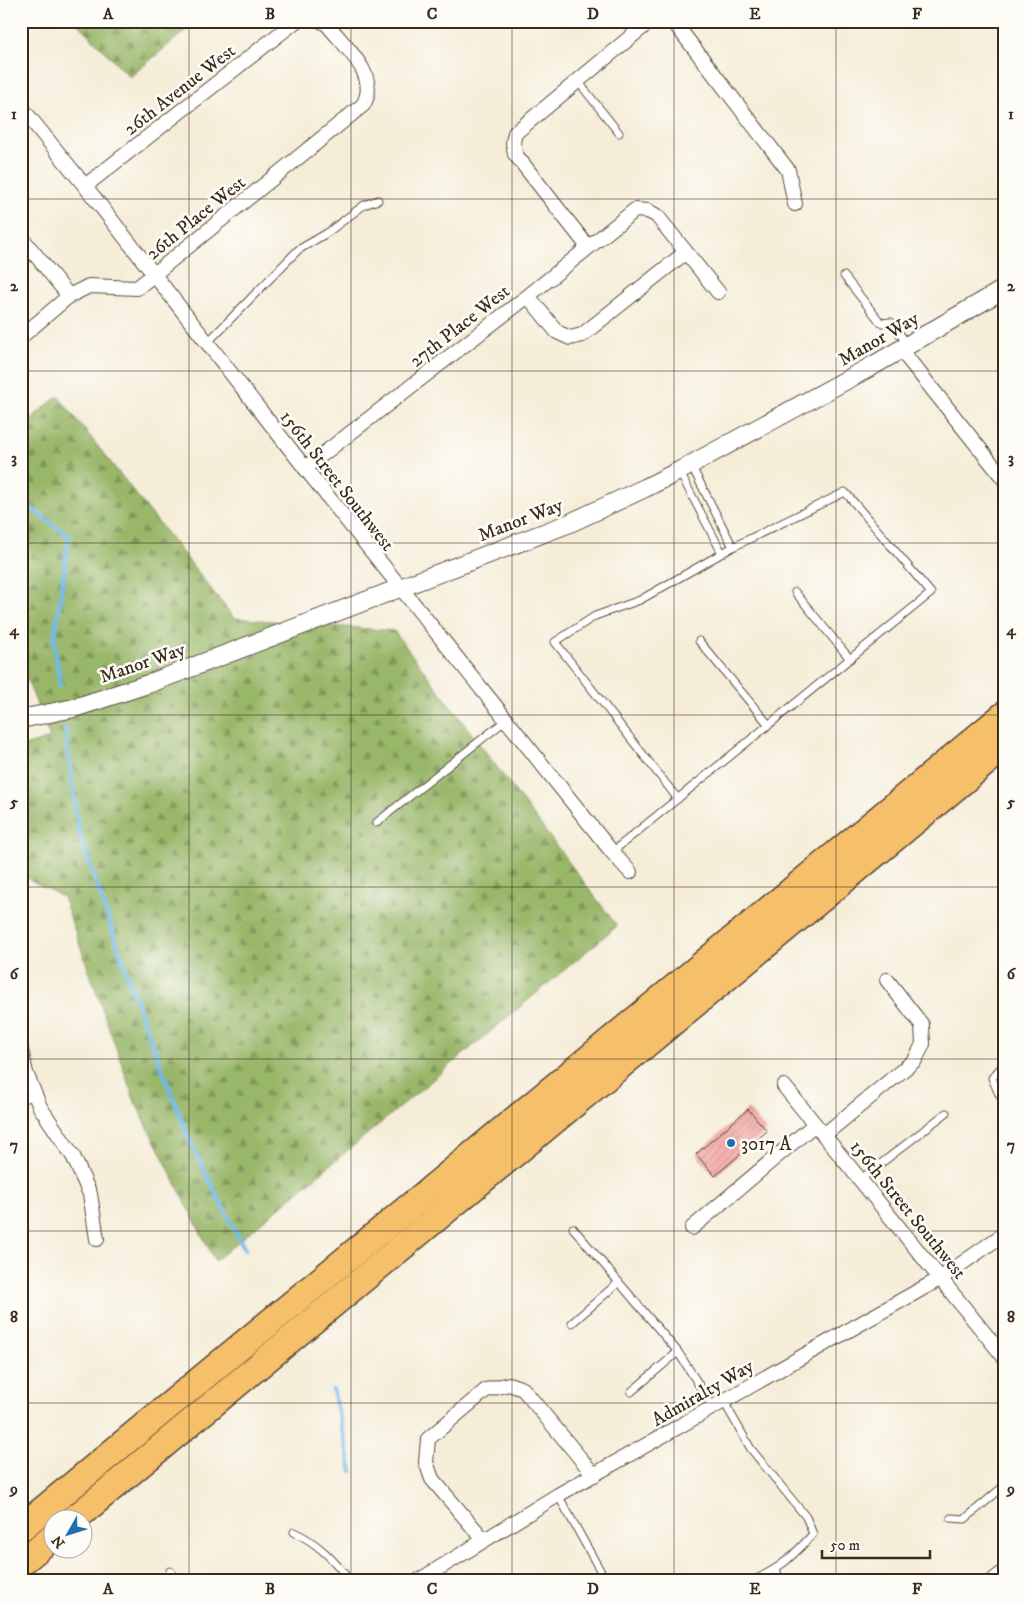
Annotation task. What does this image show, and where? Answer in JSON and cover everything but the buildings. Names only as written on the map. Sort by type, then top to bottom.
[{"type":"highway","points":[[21,1528],[1004,715]]},
{"type":"highway","points":[[85,1510],[1004,747]]},
{"type":"highway","points":[[21,1563],[42,1545]]},
{"type":"street","name":"26th Avenue West","points":[[85,186],[296,21]]},
{"type":"street","name":"26th Place West","points":[[21,337],[69,296],[89,286],[137,288],[363,105],[366,100],[368,83],[363,69],[327,24],[321,21]]},
{"type":"street","points":[[588,247],[515,154],[514,133],[650,21]]},
{"type":"street","points":[[673,21],[788,170],[795,204]]},
{"type":"street","name":"156th Street Southwest","points":[[21,107],[400,588],[630,872]]},
{"type":"street","name":"27th Place West","points":[[305,468],[636,210],[648,211],[657,216],[686,252]]},
{"type":"street","points":[[21,237],[69,296]]},
{"type":"street","points":[[528,296],[558,332],[570,338],[582,335],[686,252],[718,292]]},
{"type":"street","name":"Manor Way","points":[[23,716],[74,708],[148,684],[570,523],[685,468],[904,348],[1004,290]]},
{"type":"street","points":[[904,348],[1004,479]]},
{"type":"street","points":[[824,1136],[915,1060],[923,1044],[922,1025],[887,980]]},
{"type":"street","points":[[21,1050],[26,1073],[40,1107],[73,1156],[90,1194],[97,1238]]},
{"type":"street","name":"156th Street Southwest","points":[[784,1086],[1004,1357]]},
{"type":"street","points":[[692,1228],[815,1124]]},
{"type":"street","name":"Admiralty Way","points":[[418,1581],[594,1475],[941,1278],[1004,1234]]},
{"type":"street","points":[[484,1540],[432,1478],[426,1462],[428,1439],[486,1390],[509,1384],[523,1389],[594,1475]]},
{"type":"lane","points":[[577,80],[619,133]]},
{"type":"lane","points":[[207,344],[298,250],[327,233],[364,205],[378,200]]},
{"type":"lane","points":[[844,276],[881,324],[891,322],[904,348]]},
{"type":"lane","points":[[685,468],[733,547]]},
{"type":"lane","points":[[685,468],[722,553]]},
{"type":"lane","points":[[612,852],[678,799],[931,593],[845,492],[733,547],[640,600],[595,616],[555,642],[678,799]]},
{"type":"lane","points":[[795,592],[850,659]]},
{"type":"lane","points":[[699,640],[769,725]]},
{"type":"lane","points":[[376,823],[506,720]]},
{"type":"lane","points":[[1004,1064],[992,1078],[1004,1101]]},
{"type":"lane","points":[[21,1101],[34,1094]]},
{"type":"lane","points":[[861,1179],[946,1113]]},
{"type":"lane","points":[[573,1228],[678,1352],[750,1449],[806,1517],[813,1534],[792,1557],[776,1569],[752,1581]]},
{"type":"lane","points":[[572,1323],[619,1282]]},
{"type":"lane","points":[[631,1392],[678,1352]]},
{"type":"lane","points":[[951,1518],[965,1519],[1004,1486]]},
{"type":"lane","points":[[558,1496],[606,1581]]},
{"type":"lane","points":[[294,1532],[310,1540],[336,1563],[350,1581]]},
{"type":"lane","points":[[987,1581],[1004,1567]]},
{"type":"lane","points":[[776,1569],[780,1581]]},
{"type":"lane","points":[[170,1571],[178,1581]]},
{"type":"green space","points":[[75,21],[197,21],[130,77]]},
{"type":"green space","points":[[58,396],[234,618],[394,631],[617,926],[215,1261],[135,1102],[63,897],[21,875],[21,747],[50,738],[21,664],[21,553],[30,538],[21,531],[21,427]]},
{"type":"waterway","points":[[21,501],[69,536],[54,642],[60,686]]},
{"type":"waterway","points":[[65,729],[79,833],[141,1015],[192,1146],[245,1250]]},
{"type":"waterway","points":[[333,1390],[352,1471]]},
{"type":"place","name":"3017 A","points":[[731,1143]]}]
